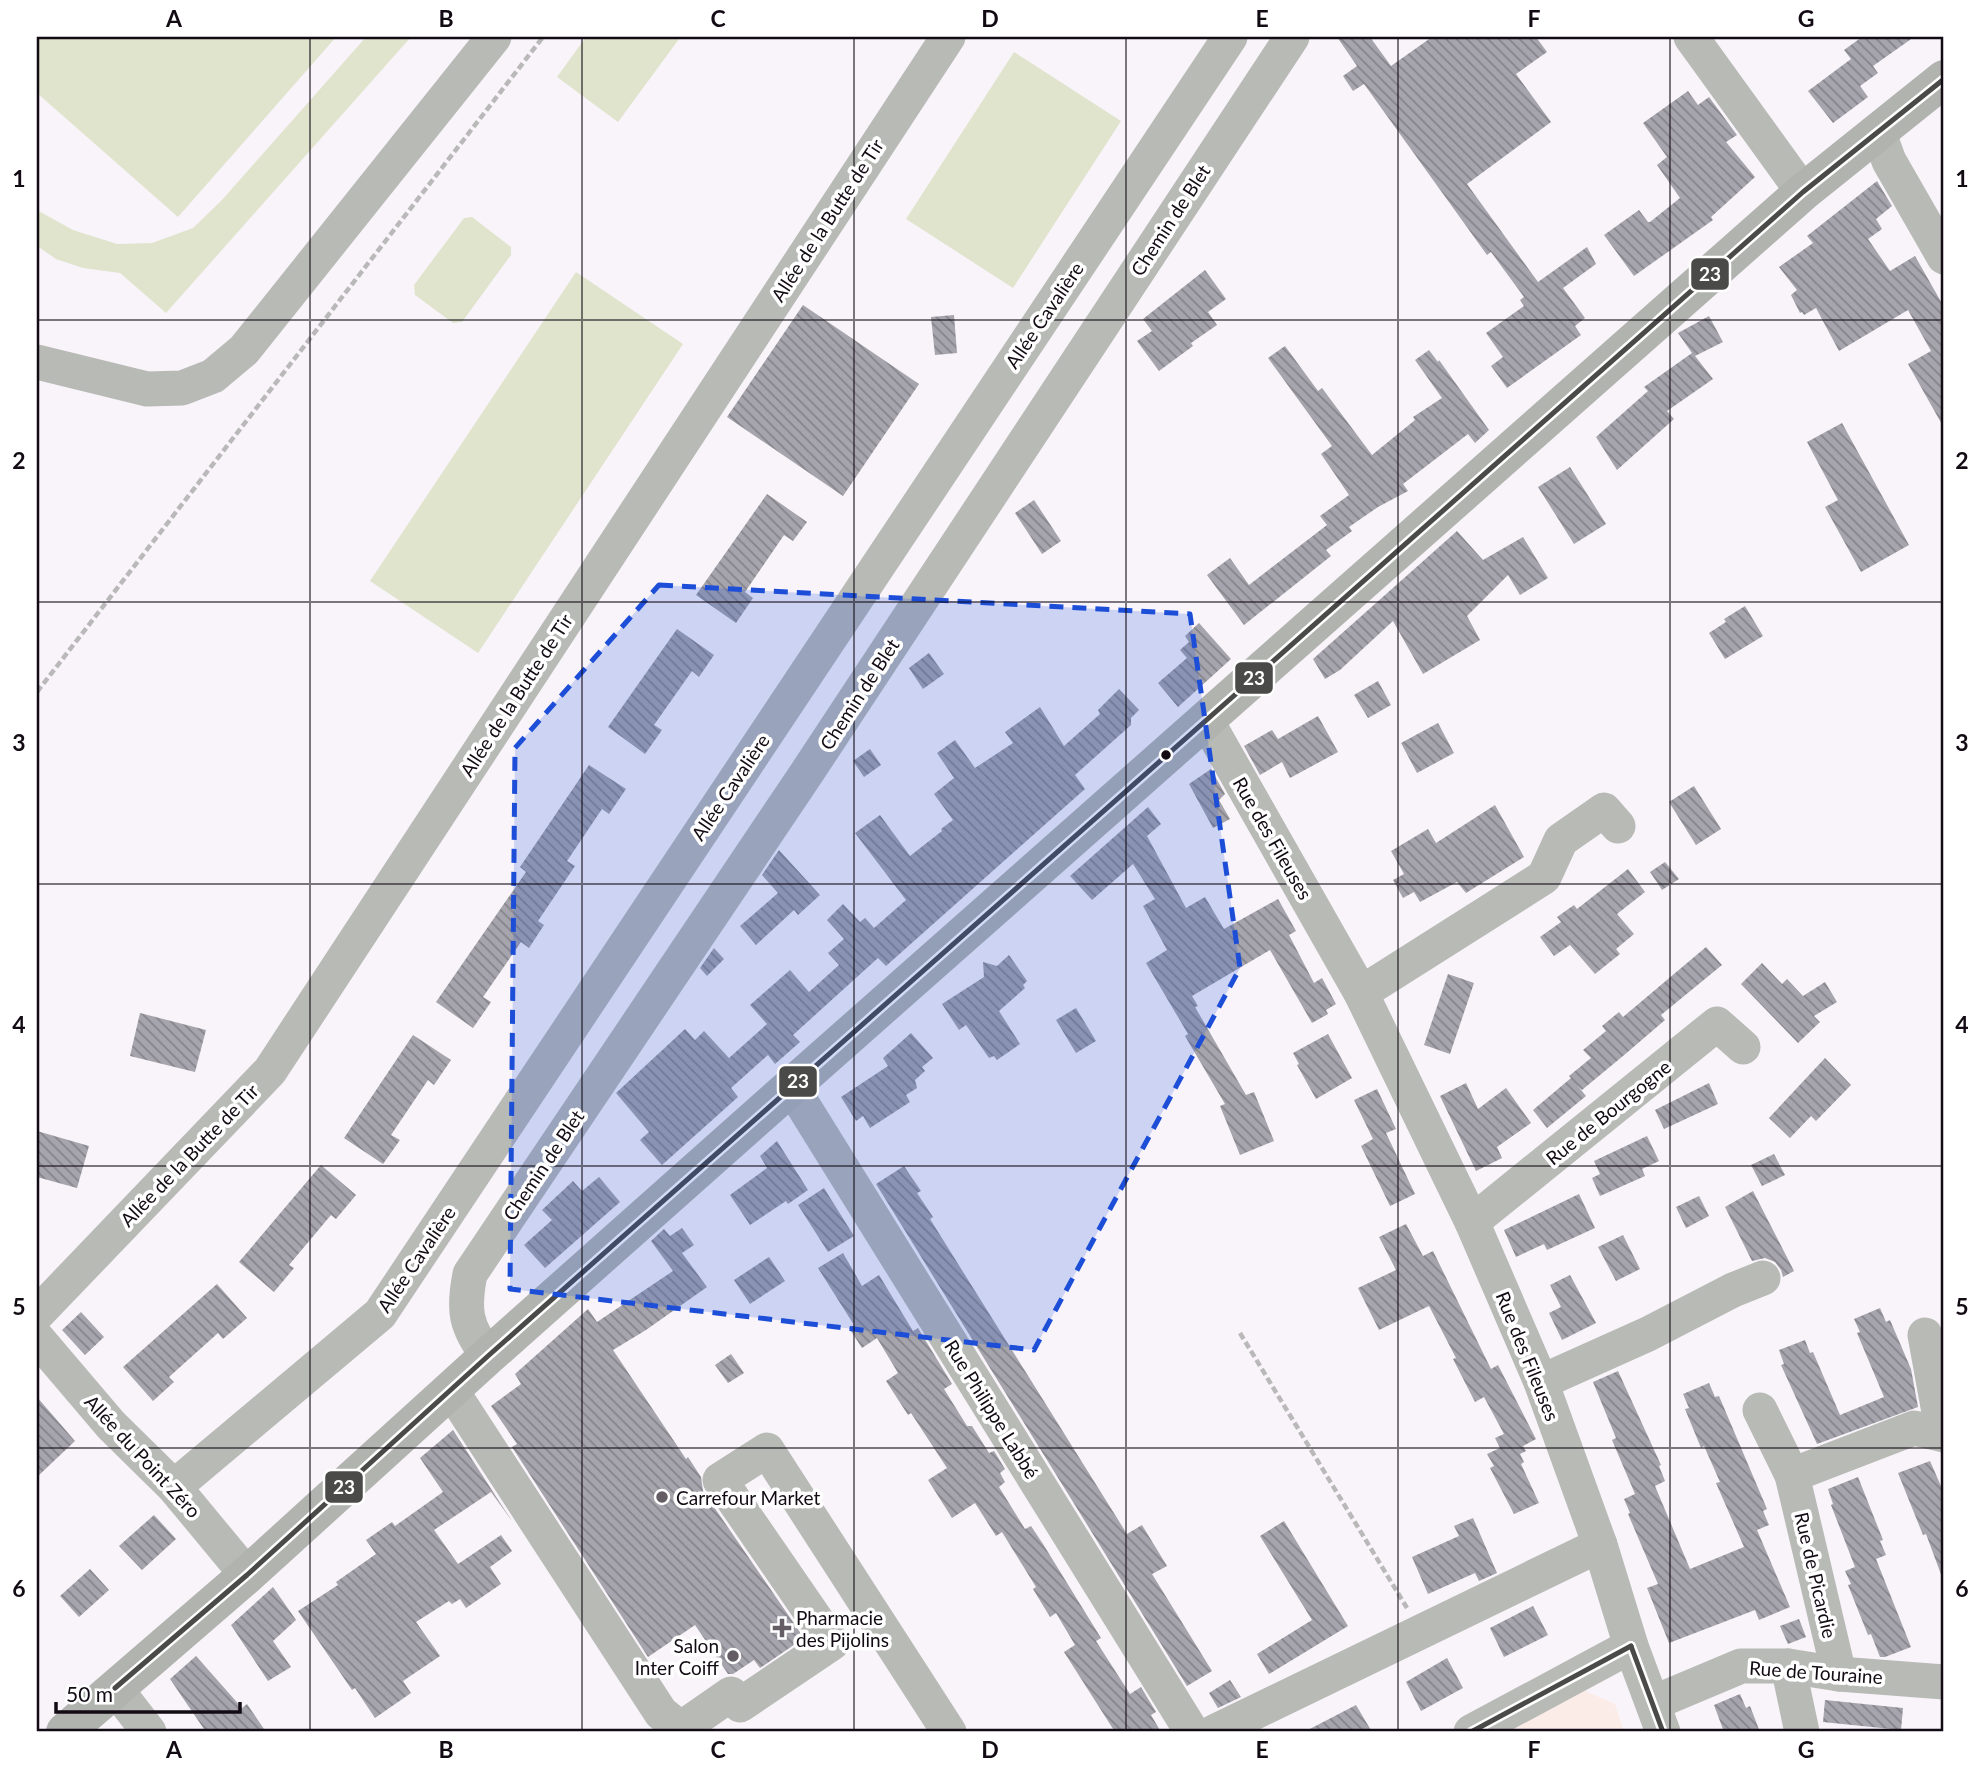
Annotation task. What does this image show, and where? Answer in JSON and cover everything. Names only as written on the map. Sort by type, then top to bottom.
[{"type":"main road","points":[[65,1732],[247,1575],[791,1086],[1803,192],[1944,79]]},
{"type":"street","points":[[37,362],[147,389],[182,388],[213,376],[244,350],[495,37]]},
{"type":"street","name":"Allée de la Butte de Tir","points":[[37,1314],[270,1071],[948,37]]},
{"type":"street","name":"Allée Cavalière","points":[[174,1487],[380,1314],[1230,37]]},
{"type":"street","name":"Chemin de Blet","points":[[488,1356],[470,1331],[466,1298],[470,1274],[806,774],[1292,37]]},
{"type":"street","points":[[1691,37],[1803,192]]},
{"type":"street","points":[[1878,131],[1889,161],[1944,257]]},
{"type":"street","name":"Rue des Fileuses","points":[[1206,720],[1361,993],[1472,1222],[1541,1382],[1600,1545],[1631,1646],[1658,1718]]},
{"type":"street","points":[[1361,993],[1544,877],[1561,840],[1604,810],[1618,826]]},
{"type":"street","name":"Rue de Bourgogne","points":[[1472,1222],[1717,1024],[1743,1047]]},
{"type":"street","name":"Rue Philippe Labbé","points":[[791,1086],[1192,1732]]},
{"type":"street","points":[[1541,1382],[1763,1278]]},
{"type":"street","points":[[1792,1475],[1914,1428],[1944,1435],[1925,1335]]},
{"type":"street","name":"Allée du Point Zéro","points":[[37,1338],[111,1425],[174,1487],[247,1575]]},
{"type":"street","points":[[451,1390],[661,1713],[684,1730],[731,1694],[740,1705],[832,1643],[720,1480],[767,1450],[949,1732]]},
{"type":"street","name":"Rue de Picardie","points":[[1760,1410],[1792,1475],[1839,1674]]},
{"type":"street","points":[[1214,1732],[1600,1545]]},
{"type":"street","points":[[1471,1732],[1631,1646]]},
{"type":"street","name":"Rue de Touraine","points":[[1658,1718],[1741,1666],[1788,1666],[1839,1674],[1944,1682]]},
{"type":"street","points":[[1788,1666],[1802,1732]]},
{"type":"street","points":[[115,1688],[149,1732]]},
{"type":"path","points":[[37,692],[543,37]]},
{"type":"path","points":[[1240,1333],[1421,1632]]},
{"type":"highlighted area","points":[[659,585],[1190,614],[1240,968],[1034,1350],[510,1289],[515,748]]},
{"type":"shaded area","points":[[1583,1690],[1615,1704],[1624,1732],[1507,1732]]},
{"type":"green space","points":[[37,37],[336,37],[178,217],[37,93]]},
{"type":"green space","points":[[366,37],[411,37],[166,313],[120,273],[83,268],[56,259],[37,246],[37,210],[73,230],[117,244],[152,243],[193,228],[221,201]]},
{"type":"green space","points":[[586,37],[679,39],[618,122],[557,77]]},
{"type":"green space","points":[[1014,52],[1121,121],[1013,288],[906,219]]},
{"type":"green space","points":[[472,217],[511,247],[511,255],[462,322],[453,323],[415,295],[414,285],[464,218]]},
{"type":"green space","points":[[576,272],[683,344],[478,653],[370,581]]},
{"type":"building","points":[[1337,37],[1370,37],[1391,66],[1432,37],[1536,37],[1547,52],[1516,74],[1551,122],[1467,184],[1538,282],[1587,247],[1596,264],[1563,288],[1585,318],[1575,326],[1581,335],[1507,388],[1491,366],[1503,357],[1486,333],[1524,306],[1520,300],[1524,297],[1491,252],[1487,255],[1364,84],[1353,91],[1343,76],[1357,66]]},
{"type":"building","points":[[1862,37],[1914,37],[1873,66],[1878,73],[1860,86],[1868,97],[1833,123],[1808,91],[1851,59],[1844,50]]},
{"type":"building","points":[[1688,91],[1698,105],[1709,97],[1737,135],[1726,142],[1755,177],[1711,217],[1713,220],[1634,276],[1604,235],[1639,210],[1650,222],[1680,198],[1657,165],[1667,157],[1643,123]]},
{"type":"building","points":[[1877,181],[1892,206],[1876,219],[1882,229],[1868,239],[1890,271],[1915,256],[1944,307],[1944,428],[1908,364],[1931,351],[1908,310],[1839,351],[1816,308],[1804,315],[1800,313],[1791,295],[1797,290],[1779,267],[1813,243],[1807,236]]},
{"type":"building","points":[[1205,270],[1226,299],[1208,312],[1217,325],[1159,371],[1137,341],[1152,331],[1143,319]]},
{"type":"building","points":[[803,305],[919,384],[843,496],[727,417]]},
{"type":"building","points":[[954,315],[957,353],[935,355],[931,317]]},
{"type":"building","points":[[1709,316],[1723,342],[1695,356],[1713,379],[1667,411],[1674,419],[1617,470],[1596,437],[1648,391],[1644,387],[1692,353],[1678,333]]},
{"type":"building","points":[[1285,346],[1318,391],[1322,388],[1372,455],[1415,420],[1413,417],[1442,398],[1415,360],[1429,350],[1489,430],[1475,443],[1468,434],[1403,484],[1408,491],[1349,527],[1352,531],[1326,550],[1331,556],[1244,625],[1207,575],[1230,558],[1249,585],[1327,525],[1320,516],[1349,495],[1321,454],[1332,446],[1268,358]]},
{"type":"building","points":[[1842,423],[1909,545],[1861,572],[1825,507],[1838,500],[1807,442]]},
{"type":"building","points":[[1570,467],[1606,524],[1574,544],[1538,487]]},
{"type":"building","points":[[767,494],[807,522],[793,541],[784,535],[745,592],[753,598],[736,623],[696,595]]},
{"type":"building","points":[[1034,500],[1061,541],[1042,554],[1015,513]]},
{"type":"building","points":[[1457,531],[1483,560],[1523,537],[1548,578],[1520,595],[1508,575],[1467,616],[1480,640],[1423,674],[1393,621],[1340,670],[1325,679],[1313,659]]},
{"type":"building","points":[[1745,606],[1763,636],[1725,659],[1709,633],[1726,622],[1724,619]]},
{"type":"building","points":[[1199,623],[1231,659],[1178,707],[1158,683],[1187,658],[1180,650],[1189,642],[1185,636]]},
{"type":"building","points":[[677,629],[714,655],[699,677],[692,671],[654,725],[662,730],[645,754],[608,727]]},
{"type":"building","points":[[929,653],[944,674],[923,689],[909,668]]},
{"type":"building","points":[[1378,681],[1391,705],[1368,718],[1354,695]]},
{"type":"building","points":[[1119,689],[1139,710],[1131,718],[1131,725],[1075,775],[1085,789],[886,966],[878,958],[793,1035],[800,1042],[775,1064],[768,1055],[731,1088],[738,1097],[662,1165],[640,1140],[649,1132],[616,1093],[685,1029],[695,1040],[704,1031],[729,1058],[767,1024],[750,1005],[790,970],[809,992],[839,965],[828,953],[844,939],[827,920],[843,904],[860,922],[865,918],[874,928],[906,900],[855,833],[880,815],[910,856],[953,820],[934,794],[954,778],[937,753],[955,740],[975,768],[1013,743],[1005,732],[1040,707],[1064,746],[1100,714],[1098,710]]},
{"type":"building","points":[[1318,716],[1338,752],[1290,778],[1282,762],[1260,775],[1244,746],[1272,730],[1278,739]]},
{"type":"building","points":[[1438,723],[1454,753],[1417,773],[1401,743]]},
{"type":"building","points":[[870,749],[881,765],[864,777],[853,761]]},
{"type":"building","points":[[589,765],[626,789],[609,814],[602,809],[567,861],[575,866],[538,921],[544,925],[529,948],[521,942],[483,997],[491,1002],[473,1028],[436,1002],[526,872],[520,867]]},
{"type":"building","points":[[1211,769],[1225,794],[1219,800],[1230,819],[1213,828],[1189,784]]},
{"type":"building","points":[[1694,786],[1721,829],[1696,845],[1669,802]]},
{"type":"building","points":[[1495,805],[1524,857],[1466,893],[1457,882],[1420,902],[1414,892],[1403,898],[1393,880],[1404,874],[1391,851],[1428,829],[1436,843]]},
{"type":"building","points":[[1148,807],[1161,824],[1147,836],[1186,908],[1205,897],[1224,929],[1278,899],[1296,931],[1289,935],[1314,983],[1322,978],[1336,1004],[1326,1010],[1328,1014],[1312,1023],[1270,950],[1192,996],[1198,1006],[1195,1007],[1246,1095],[1254,1092],[1274,1141],[1240,1155],[1220,1106],[1225,1104],[1146,963],[1167,950],[1143,906],[1155,899],[1133,864],[1092,900],[1070,876]]},
{"type":"building","points":[[779,850],[820,895],[798,915],[794,910],[756,945],[740,926],[778,893],[762,875]]},
{"type":"building","points":[[1665,862],[1679,879],[1662,890],[1650,872]]},
{"type":"building","points":[[1628,869],[1645,892],[1617,914],[1634,934],[1616,949],[1620,954],[1595,974],[1570,945],[1554,956],[1540,937],[1561,922],[1557,917],[1574,905],[1577,909]]},
{"type":"building","points":[[1706,947],[1722,965],[1661,1015],[1665,1020],[1582,1090],[1577,1085],[1586,1096],[1547,1128],[1533,1110],[1591,1058],[1583,1050],[1606,1031],[1602,1026],[1619,1012],[1623,1017]]},
{"type":"building","points":[[714,948],[724,959],[707,976],[700,968]]},
{"type":"building","points":[[1009,955],[1027,981],[1023,985],[1025,988],[999,1011],[1020,1044],[997,1060],[994,1056],[989,1058],[966,1025],[959,1030],[942,1004],[984,977],[983,962],[997,966]]},
{"type":"building","points":[[1762,963],[1782,984],[1787,979],[1803,996],[1825,982],[1837,1002],[1814,1016],[1820,1022],[1798,1043],[1741,984]]},
{"type":"building","points":[[1448,974],[1474,983],[1450,1054],[1424,1045]]},
{"type":"building","points":[[1076,1008],[1096,1041],[1076,1053],[1056,1020]]},
{"type":"building","points":[[140,1013],[206,1030],[195,1072],[130,1056]]},
{"type":"building","points":[[911,1033],[933,1058],[922,1067],[925,1071],[915,1080],[917,1088],[906,1095],[910,1102],[870,1128],[863,1116],[856,1121],[841,1097],[888,1066],[883,1058]]},
{"type":"building","points":[[1328,1034],[1352,1078],[1316,1099],[1293,1053]]},
{"type":"building","points":[[413,1035],[451,1060],[434,1085],[428,1080],[391,1135],[400,1140],[383,1164],[344,1138]]},
{"type":"building","points":[[1825,1058],[1851,1085],[1816,1121],[1811,1116],[1790,1138],[1769,1118]]},
{"type":"building","points":[[1466,1083],[1478,1109],[1506,1088],[1531,1123],[1497,1147],[1502,1158],[1476,1171],[1440,1096]]},
{"type":"building","points":[[1709,1083],[1718,1104],[1664,1129],[1655,1110]]},
{"type":"building","points":[[1377,1089],[1396,1129],[1386,1133],[1415,1194],[1390,1206],[1361,1146],[1373,1139],[1354,1100]]},
{"type":"building","points":[[37,1131],[89,1146],[77,1188],[37,1177]]},
{"type":"building","points":[[1647,1136],[1659,1161],[1642,1169],[1645,1176],[1600,1196],[1592,1178],[1600,1174],[1594,1161]]},
{"type":"building","points":[[777,1141],[808,1190],[750,1225],[730,1195],[767,1168],[760,1156]]},
{"type":"building","points":[[1774,1154],[1785,1175],[1762,1186],[1751,1165]]},
{"type":"building","points":[[321,1165],[356,1195],[336,1219],[331,1215],[289,1265],[294,1268],[274,1292],[239,1262]]},
{"type":"building","points":[[904,1166],[921,1191],[917,1193],[933,1217],[930,1219],[1127,1534],[1142,1525],[1167,1566],[1152,1574],[1212,1671],[1187,1686],[876,1184]]},
{"type":"building","points":[[599,1177],[620,1202],[545,1268],[524,1245],[552,1220],[542,1210],[573,1181],[582,1191]]},
{"type":"building","points":[[824,1188],[854,1236],[828,1252],[798,1205]]},
{"type":"building","points":[[1753,1191],[1794,1271],[1783,1277],[1775,1262],[1765,1258],[1752,1261],[1725,1207]]},
{"type":"building","points":[[1579,1194],[1595,1228],[1547,1250],[1544,1244],[1516,1257],[1504,1230]]},
{"type":"building","points":[[1699,1196],[1709,1216],[1686,1228],[1676,1207]]},
{"type":"building","points":[[1406,1224],[1423,1256],[1433,1251],[1491,1369],[1498,1365],[1536,1439],[1523,1446],[1526,1451],[1520,1454],[1524,1462],[1521,1464],[1539,1503],[1514,1514],[1490,1468],[1494,1466],[1487,1454],[1500,1448],[1495,1438],[1504,1434],[1484,1397],[1475,1402],[1429,1306],[1379,1330],[1358,1288],[1396,1270],[1379,1237]]},
{"type":"building","points":[[682,1228],[694,1245],[682,1253],[707,1287],[613,1350],[686,1459],[688,1457],[701,1477],[703,1491],[804,1638],[760,1668],[754,1660],[733,1674],[728,1674],[695,1625],[648,1657],[512,1447],[517,1444],[491,1406],[521,1384],[515,1374],[588,1309],[597,1322],[673,1271],[651,1241],[664,1229],[670,1236]]},
{"type":"building","points":[[1623,1235],[1640,1269],[1616,1281],[1598,1247]]},
{"type":"building","points":[[843,1253],[862,1286],[879,1275],[913,1331],[918,1328],[952,1384],[944,1389],[967,1426],[972,1426],[989,1453],[994,1451],[1005,1469],[1000,1473],[1005,1482],[999,1487],[1025,1529],[1031,1526],[1043,1544],[1101,1638],[1096,1641],[1130,1694],[1141,1687],[1156,1712],[1151,1715],[1161,1732],[1115,1732],[1064,1652],[1075,1645],[1056,1613],[1050,1617],[1033,1589],[1036,1587],[1002,1532],[996,1536],[975,1503],[952,1518],[928,1480],[947,1468],[886,1381],[898,1373],[877,1338],[862,1348],[849,1328],[854,1325],[818,1268]]},
{"type":"building","points":[[769,1257],[785,1281],[750,1304],[734,1280]]},
{"type":"building","points":[[1570,1275],[1596,1323],[1562,1340],[1549,1313],[1561,1307],[1550,1285]]},
{"type":"building","points":[[217,1284],[247,1318],[223,1339],[218,1333],[169,1377],[174,1382],[153,1401],[123,1367]]},
{"type":"building","points":[[1880,1308],[1886,1322],[1890,1320],[1911,1369],[1918,1407],[1817,1444],[1781,1365],[1784,1364],[1779,1350],[1805,1340],[1810,1353],[1813,1352],[1840,1415],[1884,1397],[1857,1333],[1860,1332],[1854,1319]]},
{"type":"building","points":[[81,1312],[104,1337],[85,1355],[62,1330]]},
{"type":"building","points":[[731,1354],[744,1373],[728,1383],[715,1365]]},
{"type":"building","points":[[1618,1371],[1661,1465],[1659,1466],[1665,1481],[1655,1486],[1690,1569],[1744,1547],[1716,1483],[1720,1482],[1704,1446],[1701,1448],[1685,1409],[1689,1408],[1683,1394],[1709,1383],[1715,1397],[1719,1396],[1767,1509],[1763,1511],[1769,1525],[1757,1530],[1790,1607],[1759,1620],[1755,1610],[1669,1643],[1647,1588],[1658,1584],[1624,1499],[1635,1494],[1612,1440],[1616,1438],[1593,1382]]},
{"type":"building","points":[[37,1397],[75,1441],[37,1477]]},
{"type":"building","points":[[453,1430],[512,1521],[491,1492],[434,1530],[458,1564],[501,1535],[512,1551],[490,1567],[501,1584],[466,1608],[460,1599],[452,1604],[449,1601],[416,1622],[440,1656],[403,1681],[411,1693],[375,1718],[355,1688],[352,1690],[298,1611],[338,1585],[336,1582],[376,1554],[366,1540],[392,1522],[395,1526],[443,1492],[420,1458]]},
{"type":"building","points":[[1930,1461],[1944,1493],[1942,1577],[1898,1473]]},
{"type":"building","points":[[1858,1477],[1883,1540],[1880,1541],[1886,1555],[1876,1559],[1911,1647],[1885,1657],[1880,1657],[1871,1634],[1868,1635],[1848,1585],[1851,1584],[1845,1571],[1855,1567],[1831,1505],[1833,1504],[1828,1489]]},
{"type":"building","points":[[154,1515],[176,1539],[142,1570],[119,1546]]},
{"type":"building","points":[[1473,1518],[1497,1573],[1479,1581],[1475,1573],[1428,1594],[1412,1557],[1459,1536],[1454,1526]]},
{"type":"building","points":[[1284,1521],[1348,1626],[1269,1674],[1257,1654],[1312,1620],[1260,1536]]},
{"type":"building","points":[[90,1569],[109,1590],[79,1617],[60,1596]]},
{"type":"building","points":[[273,1587],[296,1620],[273,1641],[291,1667],[268,1681],[231,1625]]},
{"type":"building","points":[[1533,1606],[1548,1635],[1504,1657],[1490,1628]]},
{"type":"building","points":[[1799,1619],[1806,1637],[1788,1644],[1780,1626]]},
{"type":"building","points":[[196,1656],[242,1708],[247,1704],[266,1732],[206,1732],[170,1679]]},
{"type":"building","points":[[1447,1658],[1463,1688],[1421,1711],[1406,1682]]},
{"type":"building","points":[[1230,1680],[1241,1697],[1218,1708],[1209,1693]]},
{"type":"building","points":[[1740,1694],[1746,1708],[1750,1706],[1760,1732],[1724,1732],[1714,1705]]},
{"type":"building","points":[[1825,1700],[1903,1708],[1901,1730],[1823,1722]]},
{"type":"building","points":[[1356,1705],[1372,1732],[1304,1732]]},
{"type":"transit line","name":"23","points":[[115,1688],[247,1575],[488,1356],[1803,192],[1944,79]]},
{"type":"transit line","name":"23","points":[[1631,1646],[1663,1732]]},
{"type":"transit line","name":"23","points":[[1471,1732],[1631,1646]]},
{"type":"place","name":"Carrefour Market","points":[[662,1497]]},
{"type":"place","name":"Pharmacie des Pijolins","points":[[782,1628]]},
{"type":"place","name":"Salon Inter Coiff","points":[[733,1656]]}]
